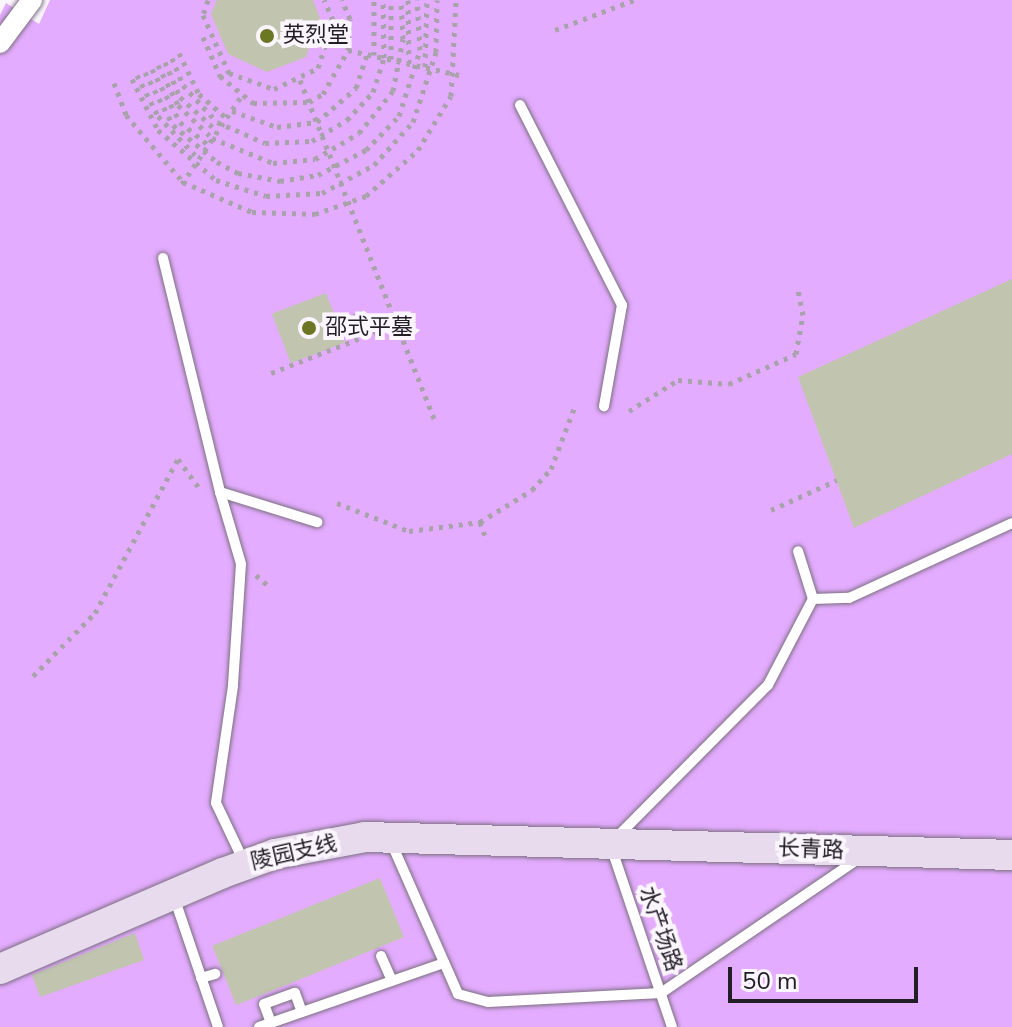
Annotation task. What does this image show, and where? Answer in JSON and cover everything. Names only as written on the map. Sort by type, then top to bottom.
[{"type":"street","points":[[0,43],[32,0]]},
{"type":"street","name":"陵园支线","points":[[0,969],[172,892],[245,865],[387,832],[610,844]]},
{"type":"street","name":"长青路","points":[[610,844],[1012,855]]},
{"type":"lane","points":[[520,105],[622,305],[604,406]]},
{"type":"lane","points":[[163,258],[220,492],[241,564],[233,686],[216,803],[245,865]]},
{"type":"lane","points":[[220,492],[317,522]]},
{"type":"lane","points":[[813,599],[849,598],[1012,523]]},
{"type":"lane","points":[[610,844],[768,685],[813,599],[798,551]]},
{"type":"lane","points":[[387,832],[458,994],[488,1002],[661,993],[869,851]]},
{"type":"lane","name":"水产场路","points":[[610,844],[672,1027]]},
{"type":"lane","points":[[172,892],[218,1027]]},
{"type":"lane","points":[[403,905],[417,901]]},
{"type":"lane","points":[[381,956],[392,981]]},
{"type":"lane","points":[[259,1027],[444,963]]},
{"type":"lane","points":[[201,978],[215,974]]},
{"type":"lane","points":[[271,1023],[264,1004],[295,993],[302,1012]]},
{"type":"path","points":[[208,0],[203,15],[229,73],[274,89],[300,80],[318,68],[333,20],[324,0]]},
{"type":"path","points":[[203,37],[220,76],[242,95],[273,105],[309,102],[323,94],[348,50],[350,19],[342,0]]},
{"type":"path","points":[[232,111],[262,125],[317,122],[356,88],[371,54],[374,0]]},
{"type":"path","points":[[383,0],[388,58]]},
{"type":"path","points":[[172,58],[195,102],[222,125],[265,143],[323,136],[363,105],[388,58],[391,0]]},
{"type":"path","points":[[401,0],[401,61],[393,91],[376,116],[329,152],[273,163],[210,142],[152,68],[173,125],[203,152],[238,173],[280,181],[335,169],[389,129],[409,98],[417,65],[417,0]]},
{"type":"path","points":[[408,0],[409,63]]},
{"type":"path","points":[[425,67],[427,0]]},
{"type":"path","points":[[199,159],[158,116],[134,77],[158,130],[194,166],[239,190],[266,196],[307,196],[342,185],[403,136],[433,69],[437,0]]},
{"type":"path","points":[[114,83],[126,115],[182,183],[218,201],[280,216],[349,204],[392,177],[418,150],[451,96],[457,74],[456,0]]},
{"type":"path","points":[[555,30],[634,0]]},
{"type":"path","points":[[348,50],[457,74]]},
{"type":"path","points":[[179,53],[199,94],[227,118]]},
{"type":"path","points":[[165,62],[180,97],[217,131]]},
{"type":"path","points":[[300,80],[436,423]]},
{"type":"path","points":[[182,183],[242,95]]},
{"type":"path","points":[[629,411],[678,380],[729,384],[796,354],[803,315],[798,290]]},
{"type":"path","points":[[343,321],[359,314],[365,336]]},
{"type":"path","points":[[271,373],[397,324]]},
{"type":"path","points":[[337,503],[409,531],[480,522],[532,490],[551,469],[575,406]]},
{"type":"path","points":[[33,676],[95,613],[178,459],[210,503]]},
{"type":"path","points":[[771,510],[837,480]]},
{"type":"path","points":[[480,522],[487,541]]},
{"type":"path","points":[[241,564],[270,587]]},
{"type":"shaded area","points":[[50,0],[1012,0],[1012,1027],[0,1027],[0,15],[6,3],[39,24]]},
{"type":"building","name":"英烈堂","points":[[217,0],[313,0],[320,18],[306,57],[267,72],[228,54],[211,14]]},
{"type":"building","points":[[1012,279],[1012,454],[854,528],[798,377]]},
{"type":"building","name":"邵式平墓","points":[[326,293],[345,342],[291,363],[272,314]]},
{"type":"building","points":[[380,878],[404,937],[236,1005],[212,946]]},
{"type":"building","points":[[135,933],[144,960],[40,997],[32,975]]},
{"type":"place","name":"英烈堂","points":[[267,36]]},
{"type":"place","name":"邵式平墓","points":[[309,328]]}]
